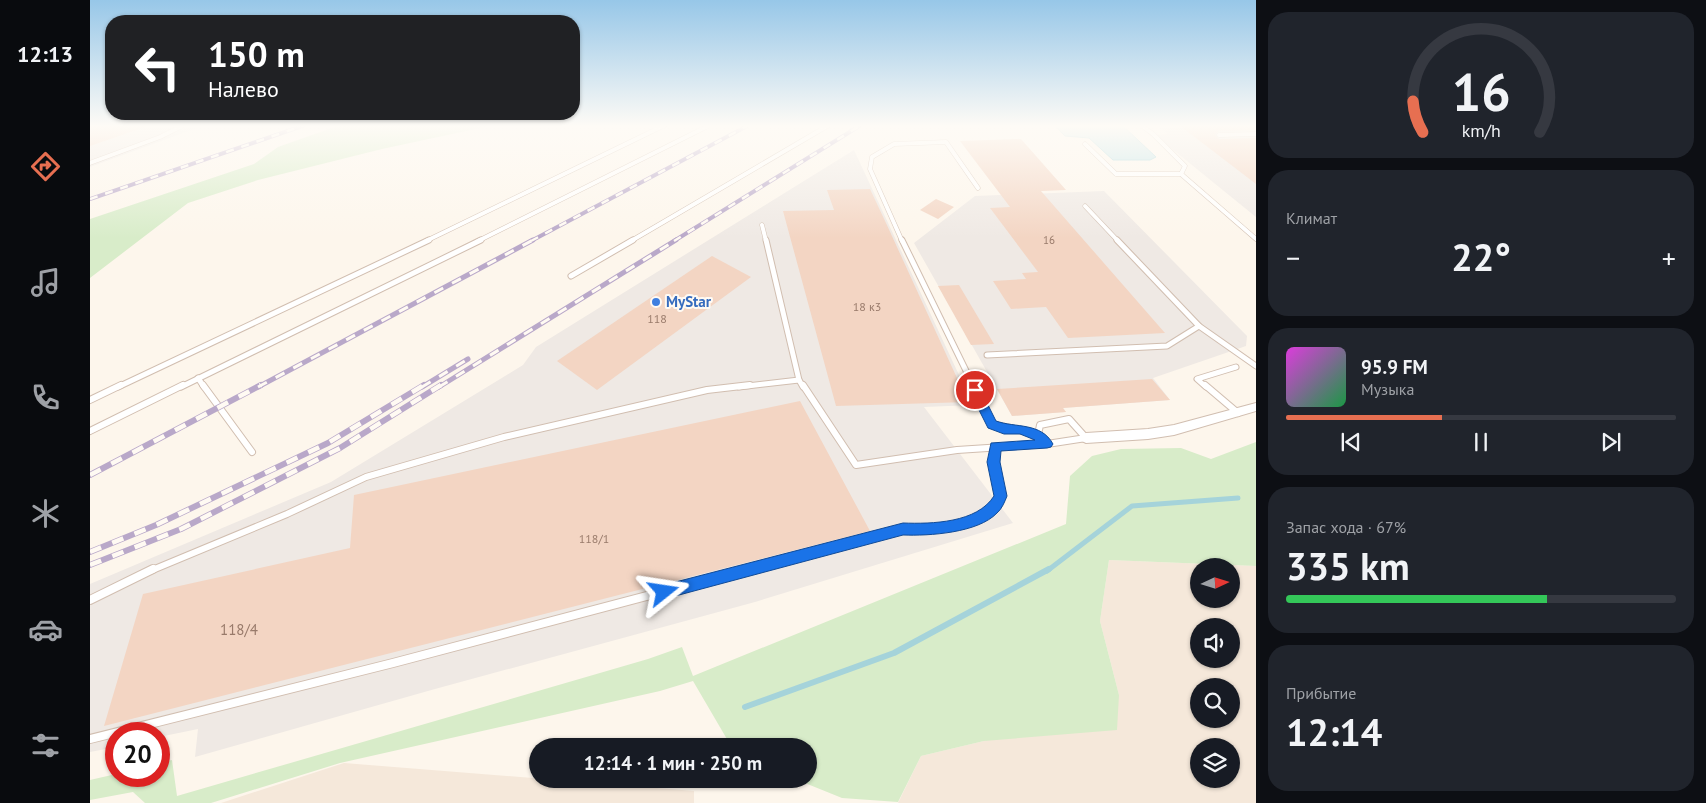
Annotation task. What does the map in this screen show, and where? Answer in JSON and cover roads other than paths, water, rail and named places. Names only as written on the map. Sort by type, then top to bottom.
[{"type":"street","points":[[1086,438],[1148,434],[1174,430],[1256,407]]},
{"type":"lane","points":[[90,400],[402,253],[588,162]]},
{"type":"lane","points":[[90,431],[637,162]]},
{"type":"lane","points":[[571,276],[765,162]]},
{"type":"lane","points":[[871,162],[870,169],[888,212],[992,424],[1004,429],[1020,429],[1038,435],[1047,444]]},
{"type":"lane","points":[[960,162],[978,188]]},
{"type":"lane","points":[[1104,162],[1116,174],[1168,172],[1181,174],[1256,239]]},
{"type":"lane","points":[[1181,174],[1185,166],[1182,162]]},
{"type":"lane","points":[[1085,206],[1199,326],[1256,366]]},
{"type":"lane","points":[[762,225],[799,380],[856,465],[957,450],[1047,444],[1086,438]]},
{"type":"lane","points":[[987,355],[1167,346],[1199,326]]},
{"type":"lane","points":[[1236,367],[1197,380],[1238,413]]},
{"type":"lane","points":[[198,378],[252,452]]},
{"type":"lane","points":[[90,600],[130,579],[287,514],[366,477],[504,437],[707,390],[799,380]]},
{"type":"lane","points":[[1038,435],[1040,425],[1069,419],[1086,438]]},
{"type":"lane","points":[[90,739],[420,656],[903,529],[931,530],[978,519],[993,509],[1001,496],[994,462],[996,447]]},
{"type":"waterway","points":[[1047,571],[1132,506],[1238,498]]},
{"type":"waterway","points":[[745,707],[894,653],[1049,569]]},
{"type":"railway","points":[[90,199],[196,162]]},
{"type":"railway","points":[[531,241],[679,162]]},
{"type":"railway","points":[[674,241],[801,162]]},
{"type":"railway","points":[[258,387],[533,240]]},
{"type":"railway","points":[[439,387],[676,240]]},
{"type":"railway","points":[[422,387],[468,359]]},
{"type":"railway","points":[[90,475],[261,385]]},
{"type":"railway","points":[[90,552],[156,525],[328,443],[424,385]]},
{"type":"railway","points":[[90,565],[181,529],[340,448],[441,385]]},
{"type":"place","name":"MyStar","points":[[656,302]]}]
